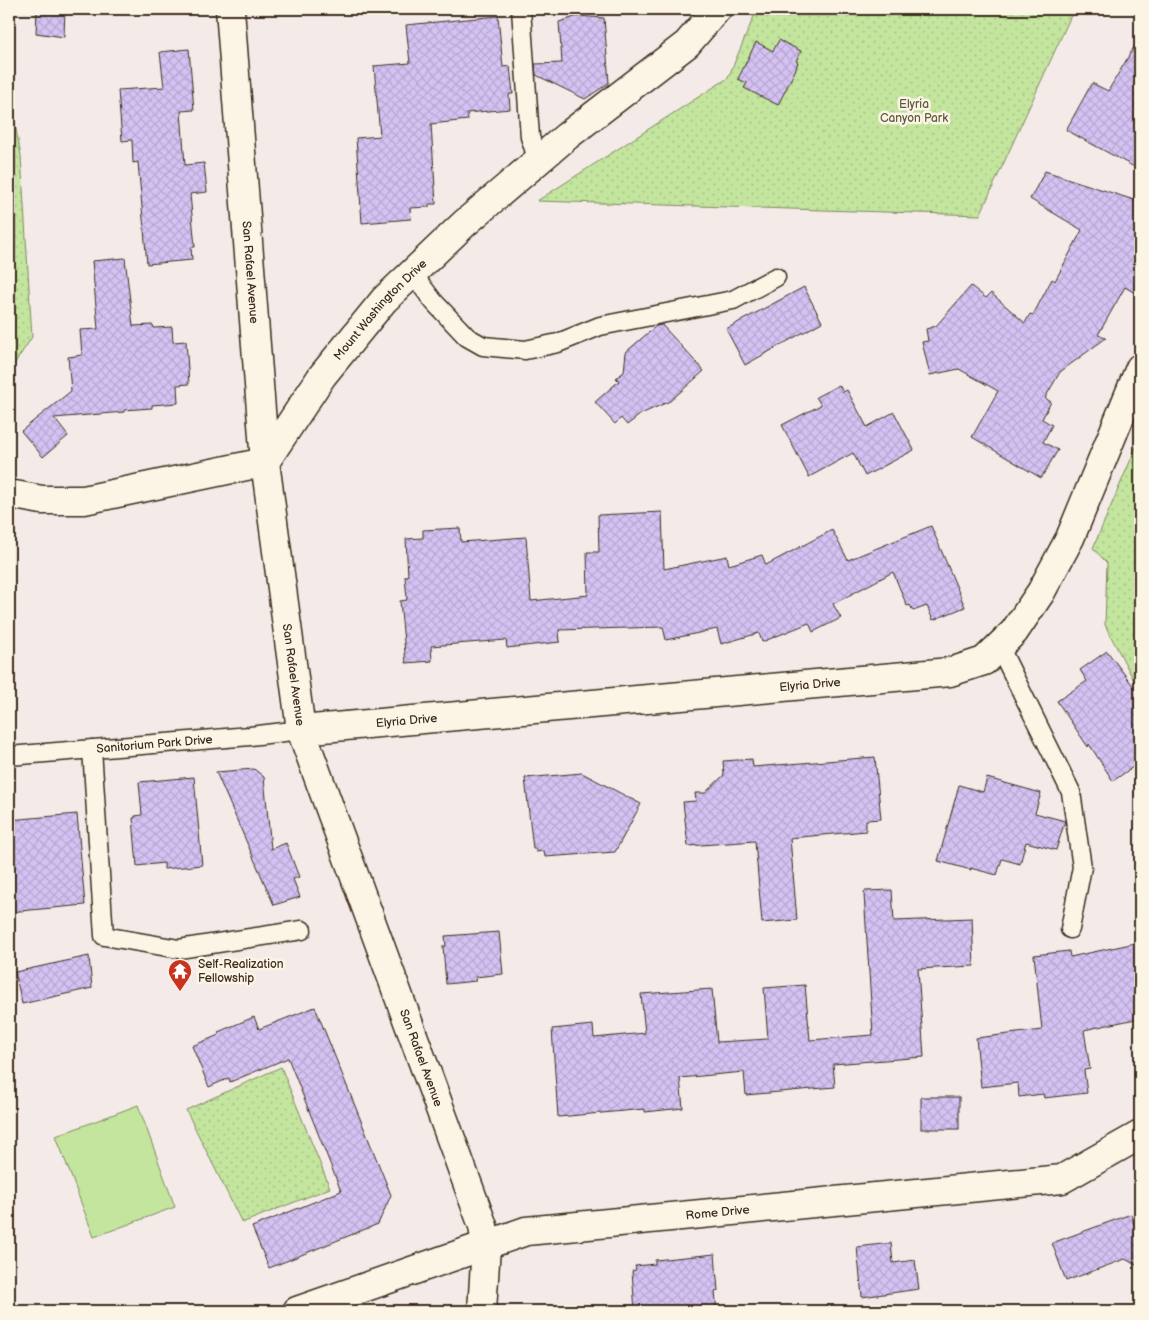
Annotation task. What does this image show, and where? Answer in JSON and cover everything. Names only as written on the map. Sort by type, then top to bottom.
[{"type":"street","name":"San Rafael Avenue","points":[[230,9],[265,462],[301,730],[483,1226],[486,1246],[482,1311]]},
{"type":"street","name":"Mount Washington Drive","points":[[265,462],[322,376],[384,300],[465,223],[567,136],[686,44],[717,9]]},
{"type":"street","name":"Elyria Drive","points":[[301,730],[950,672],[984,661],[1014,632],[1041,592],[1070,538],[1140,368]]},
{"type":"street","points":[[9,494],[42,500],[84,500],[265,462]]},
{"type":"street","name":"Rome Drive","points":[[296,1311],[526,1231],[1062,1179],[1140,1135]]},
{"type":"lane","points":[[521,9],[530,137],[538,161]]},
{"type":"lane","points":[[412,273],[434,302],[467,338],[482,346],[525,350],[558,343],[600,326],[733,300],[776,277]]},
{"type":"lane","points":[[999,646],[1071,792],[1082,867],[1070,929]]},
{"type":"lane","name":"Sanitorium Park Drive","points":[[9,756],[266,735],[301,730]]},
{"type":"lane","points":[[92,750],[104,936],[179,949],[302,930]]},
{"type":"green space","name":"Elyria Canyon Park","points":[[757,9],[1074,9],[980,215],[537,201],[728,78]]},
{"type":"green space","points":[[9,92],[21,156],[32,337],[9,372]]},
{"type":"green space","points":[[1140,438],[1140,692],[1105,625],[1107,563],[1093,548]]},
{"type":"green space","points":[[281,1067],[330,1188],[242,1223],[186,1110]]},
{"type":"green space","points":[[138,1105],[175,1207],[94,1237],[56,1136]]},
{"type":"building","points":[[37,9],[65,9],[64,37],[36,33]]},
{"type":"building","points":[[498,16],[503,67],[510,66],[513,94],[509,94],[510,109],[467,113],[468,120],[431,124],[436,204],[429,204],[429,207],[410,208],[411,219],[362,223],[356,138],[380,136],[374,66],[410,63],[406,25]]},
{"type":"building","points":[[578,16],[604,18],[609,83],[585,99],[536,75],[535,64],[562,63],[559,22]]},
{"type":"building","points":[[1140,37],[1140,170],[1066,130],[1092,83],[1108,91]]},
{"type":"building","points":[[779,40],[801,51],[796,61],[798,62],[795,71],[778,105],[744,88],[747,83],[738,79],[756,42],[773,51]]},
{"type":"building","points":[[189,49],[194,110],[181,111],[185,165],[204,163],[207,192],[190,194],[195,247],[191,247],[192,260],[147,264],[138,162],[133,163],[132,140],[122,141],[118,90],[164,87],[160,52]]},
{"type":"building","points":[[1045,171],[1140,202],[1140,296],[1125,287],[1098,335],[1106,338],[1060,372],[1045,398],[1051,402],[1042,419],[1052,425],[1043,442],[1058,450],[1041,478],[972,437],[998,391],[959,369],[930,375],[922,342],[928,341],[926,329],[936,326],[971,286],[986,298],[991,293],[1025,323],[1030,314],[1033,315],[1052,279],[1055,281],[1082,230],[1030,199]]},
{"type":"building","points":[[125,258],[133,326],[153,325],[154,328],[172,327],[173,342],[186,341],[189,384],[177,385],[178,403],[152,405],[152,408],[124,410],[124,412],[54,418],[68,436],[43,457],[21,431],[71,391],[68,357],[82,355],[80,330],[98,329],[92,261]]},
{"type":"building","points":[[804,287],[822,322],[745,365],[726,329]]},
{"type":"building","points":[[662,325],[704,371],[670,401],[641,414],[627,425],[621,418],[615,424],[595,402],[619,381],[616,378],[624,372],[626,352],[656,326]]},
{"type":"building","points":[[839,385],[843,392],[847,390],[867,427],[894,412],[914,450],[865,476],[853,453],[809,477],[782,425],[821,405],[816,397]]},
{"type":"building","points":[[662,512],[664,569],[727,556],[729,565],[762,555],[766,565],[832,530],[848,560],[931,526],[965,607],[933,620],[927,606],[913,611],[910,605],[907,606],[893,572],[833,604],[841,618],[813,632],[809,623],[762,642],[759,633],[721,644],[717,629],[666,640],[663,627],[559,630],[560,642],[507,648],[506,640],[431,646],[432,661],[406,663],[400,601],[407,600],[405,576],[408,576],[406,539],[423,538],[423,530],[460,528],[461,542],[526,537],[531,601],[588,595],[587,552],[599,552],[598,515]]},
{"type":"building","points":[[1107,651],[1140,695],[1140,762],[1113,781],[1089,744],[1088,747],[1057,701],[1087,681],[1080,670]]},
{"type":"building","points":[[875,757],[881,819],[866,820],[866,831],[790,838],[797,920],[762,923],[755,841],[688,846],[683,802],[696,801],[695,793],[705,793],[724,775],[723,761],[752,759],[753,767]]},
{"type":"building","points":[[254,769],[264,777],[271,849],[286,843],[299,877],[293,879],[300,897],[274,905],[216,772]]},
{"type":"building","points":[[582,773],[641,804],[615,852],[545,857],[544,851],[536,852],[536,849],[533,849],[525,778]]},
{"type":"building","points":[[194,777],[202,865],[164,869],[164,863],[137,866],[133,818],[142,815],[139,782]]},
{"type":"building","points":[[987,778],[1041,793],[1035,813],[1065,821],[1056,850],[1026,842],[1020,864],[1002,859],[997,875],[938,861],[959,785],[983,792]]},
{"type":"building","points":[[77,814],[85,905],[9,912],[9,820]]},
{"type":"building","points":[[892,890],[894,921],[972,918],[974,966],[918,969],[924,1057],[833,1064],[835,1087],[746,1095],[744,1072],[680,1078],[683,1108],[645,1112],[645,1109],[558,1117],[552,1029],[593,1025],[594,1038],[645,1033],[641,994],[712,989],[717,1042],[768,1039],[764,988],[805,985],[810,1040],[873,1035],[864,894],[865,891]]},
{"type":"building","points":[[499,932],[503,974],[475,977],[476,981],[446,984],[443,946],[446,946],[445,936]]},
{"type":"building","points":[[1140,942],[1140,1018],[1084,1030],[1090,1069],[1084,1070],[1087,1093],[1044,1098],[1043,1094],[1019,1097],[1018,1083],[981,1087],[976,1038],[1042,1030],[1034,955],[1069,951],[1070,957]]},
{"type":"building","points":[[89,956],[92,988],[22,1004],[15,972]]},
{"type":"building","points":[[315,1007],[391,1195],[378,1224],[269,1268],[252,1227],[341,1191],[288,1058],[230,1082],[229,1078],[209,1087],[192,1046],[219,1035],[218,1032],[254,1017],[259,1029]]},
{"type":"building","points":[[921,1097],[959,1097],[959,1129],[921,1129]]},
{"type":"building","points":[[1131,1214],[1134,1224],[1140,1222],[1140,1267],[1125,1259],[1066,1281],[1052,1243]]},
{"type":"building","points":[[891,1243],[893,1263],[915,1260],[919,1289],[862,1297],[857,1247]]},
{"type":"building","points":[[715,1254],[718,1291],[715,1292],[717,1311],[635,1311],[632,1271],[636,1270],[635,1266],[655,1264],[655,1260]]},
{"type":"place","name":"Self-Realization Fellowship","points":[[180,992]]}]
